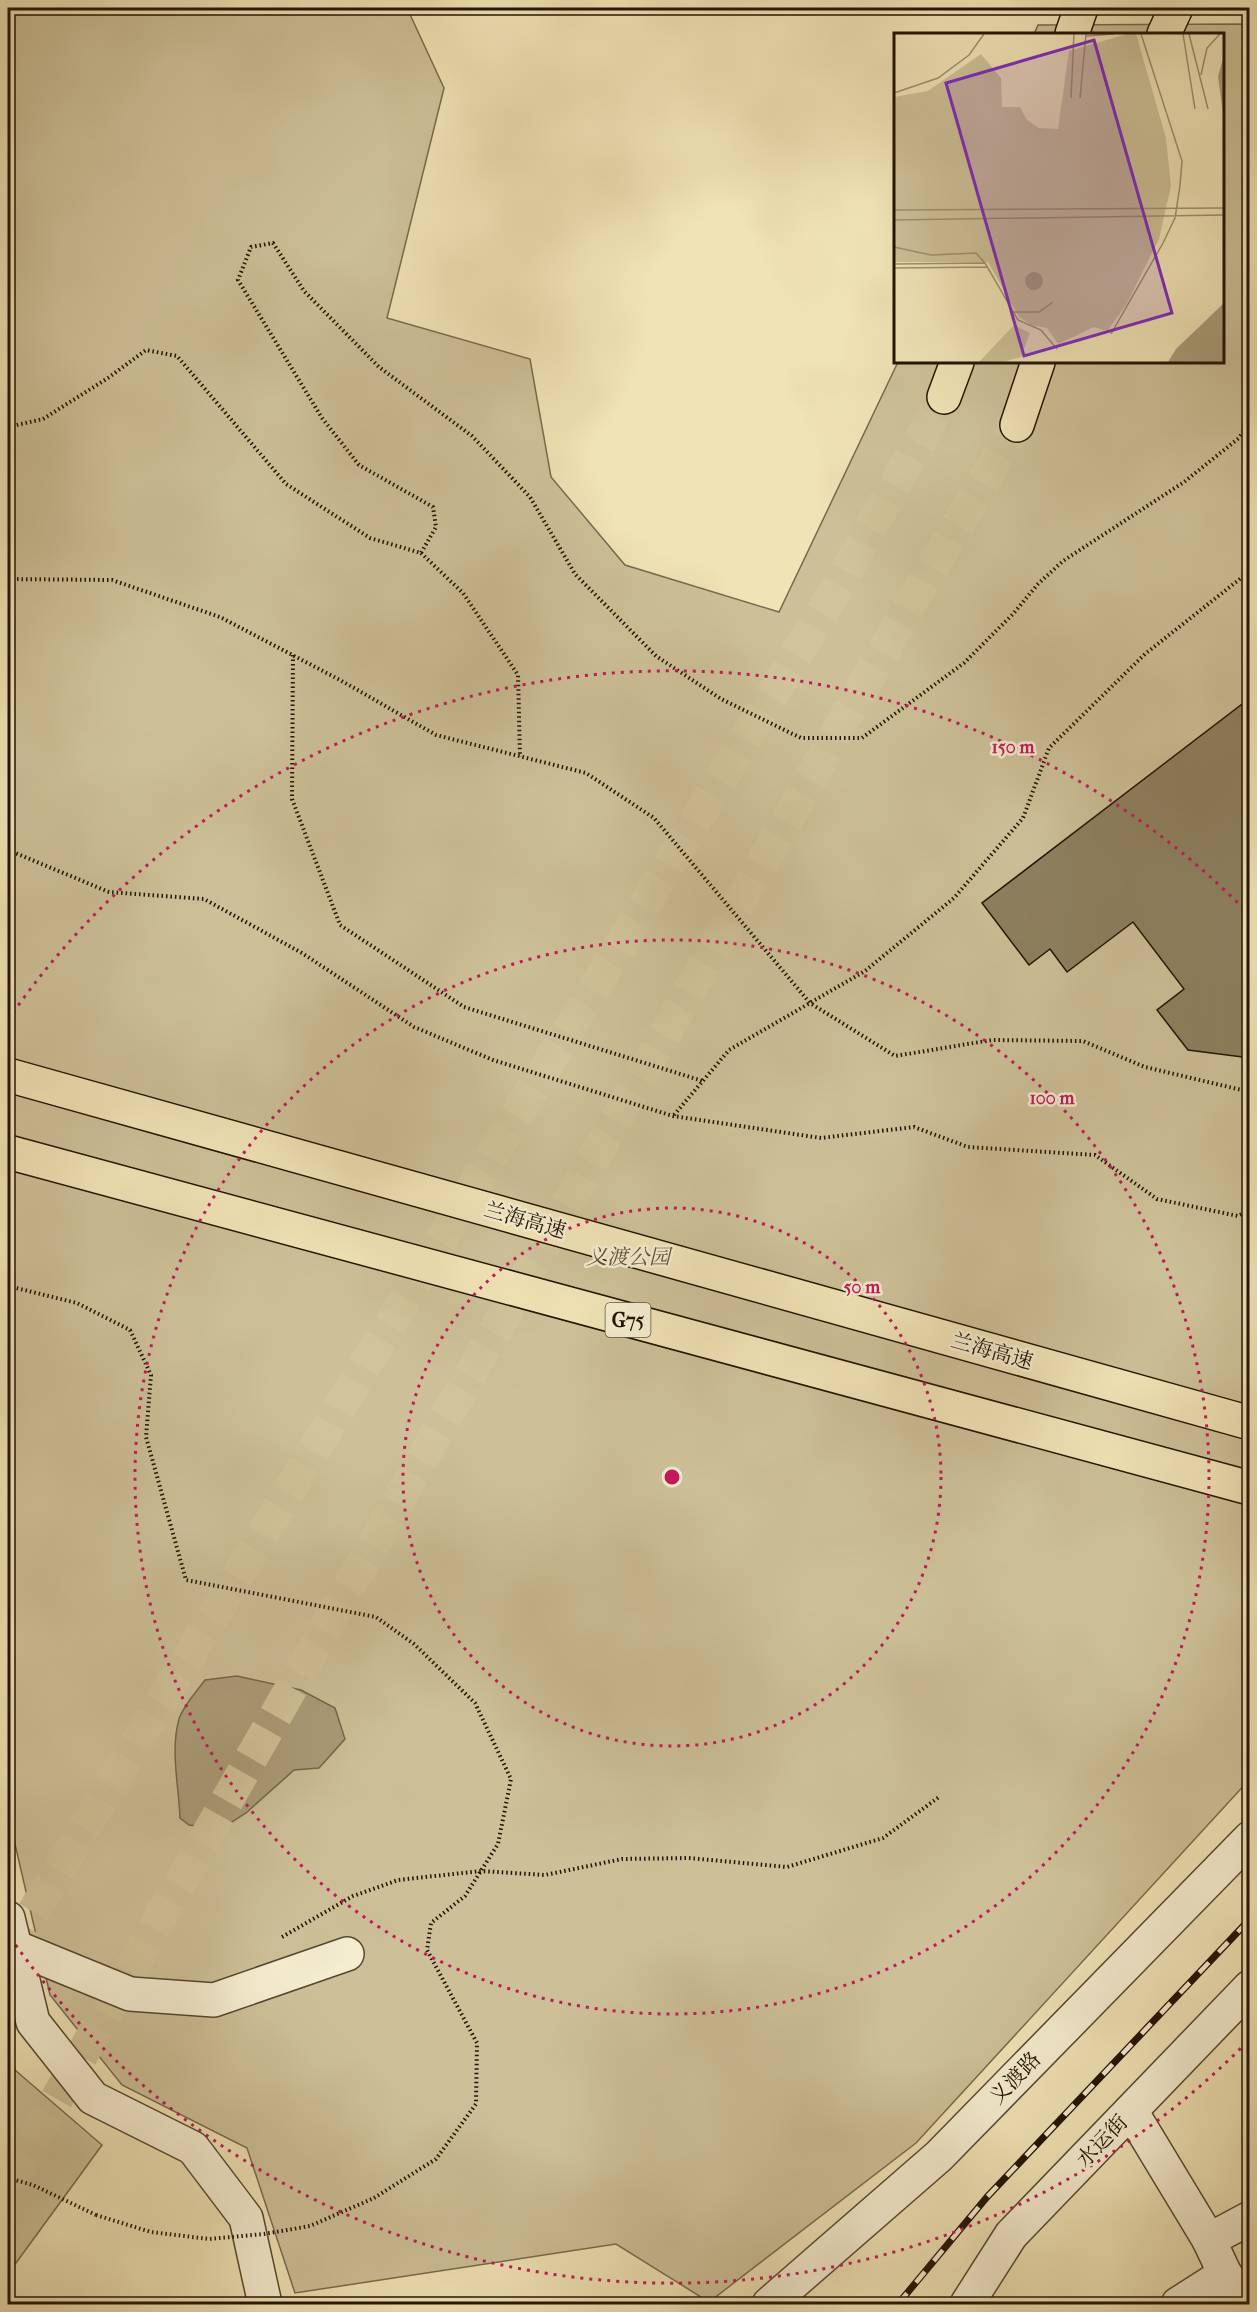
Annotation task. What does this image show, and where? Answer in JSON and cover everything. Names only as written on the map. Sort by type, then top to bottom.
[{"type":"main road","points":[[1072,33],[1081,8]]},
{"type":"main road","points":[[1164,33],[1176,8]]},
{"type":"main road","points":[[944,398],[957,363]]},
{"type":"main road","points":[[1017,425],[1038,363]]},
{"type":"main road","name":"兰海高速","points":[[8,1075],[1250,1423]]},
{"type":"main road","name":"G75","points":[[8,1152],[1250,1488]]},
{"type":"street","name":"义渡路","points":[[769,2304],[939,2156],[1250,1838]]},
{"type":"street","points":[[11,1933],[130,1994],[214,2000],[347,1954]]},
{"type":"street","points":[[11,1933],[33,2022],[93,2098],[193,2148],[246,2218],[265,2304]]},
{"type":"street","name":"水运街","points":[[968,2304],[1011,2235],[1250,1987]]},
{"type":"street","points":[[1131,2111],[1209,2240],[1225,2274],[1246,2304]]},
{"type":"street","points":[[1209,2240],[1250,2218]]},
{"type":"street","points":[[1178,2304],[1225,2274]]},
{"type":"path","points":[[421,553],[436,527],[433,507],[359,465],[322,418],[238,280],[251,247],[273,243],[304,291],[379,368],[472,436],[530,497],[574,574],[656,656],[721,699],[801,738],[862,738],[964,663],[1013,614],[1038,584],[1063,561],[1184,482],[1239,438],[1250,422]]},
{"type":"path","points":[[8,427],[43,419],[108,378],[146,350],[177,356],[286,484],[370,538],[421,553],[463,593],[518,675],[520,757]]},
{"type":"path","points":[[673,1116],[729,1050],[865,970],[954,898],[1023,818],[1049,748],[1145,654],[1250,571]]},
{"type":"path","points":[[8,579],[112,580],[220,617],[436,735],[586,773],[654,818],[810,1003],[896,1056],[992,1040],[1083,1041],[1145,1066],[1250,1092]]},
{"type":"path","points":[[293,655],[292,799],[340,925],[464,1007],[703,1081]]},
{"type":"path","points":[[8,850],[109,892],[204,899],[302,953],[414,1027],[493,1060],[673,1116],[821,1138],[915,1127],[968,1147],[1095,1155],[1157,1199],[1238,1216],[1250,1210]]},
{"type":"path","points":[[8,1286],[77,1303],[129,1330],[151,1375],[146,1437],[186,1580],[376,1617],[414,1644],[475,1703],[511,1779],[498,1844],[465,1896],[432,1923],[427,1950],[477,2043],[476,2104],[436,2159],[374,2198],[309,2226],[264,2234],[209,2239],[151,2232],[96,2216],[33,2185],[8,2178]]},
{"type":"path","points":[[272,1943],[353,1896],[398,1880],[481,1871],[545,1875],[622,1858],[689,1858],[787,1867],[883,1838],[939,1797]]},
{"type":"green space","name":"义渡公园","points":[[8,8],[407,8],[444,88],[387,318],[530,359],[551,477],[625,565],[779,612],[898,363],[1224,363],[1224,33],[1034,33],[1038,25],[1249,24],[1249,1780],[916,2143],[709,2302],[616,2244],[295,2293],[247,2148],[122,2085],[50,1995],[8,1814]]},
{"type":"green space","points":[[8,2064],[102,2145],[8,2274]]},
{"type":"shaded area","points":[[237,1676],[301,1690],[335,1708],[345,1739],[319,1768],[294,1770],[246,1813],[221,1829],[189,1825],[180,1818],[175,1756],[179,1719],[205,1680]]},
{"type":"building","points":[[1250,698],[1250,1058],[1188,1050],[1157,1010],[1184,989],[1133,922],[1067,972],[1050,949],[1029,965],[982,903]]},
{"type":"tunnel","points":[[8,1954],[842,579],[944,397]]},
{"type":"tunnel","points":[[8,2184],[904,615],[1017,425]]},
{"type":"railway","points":[[898,2304],[987,2197],[1250,1919]]}]
